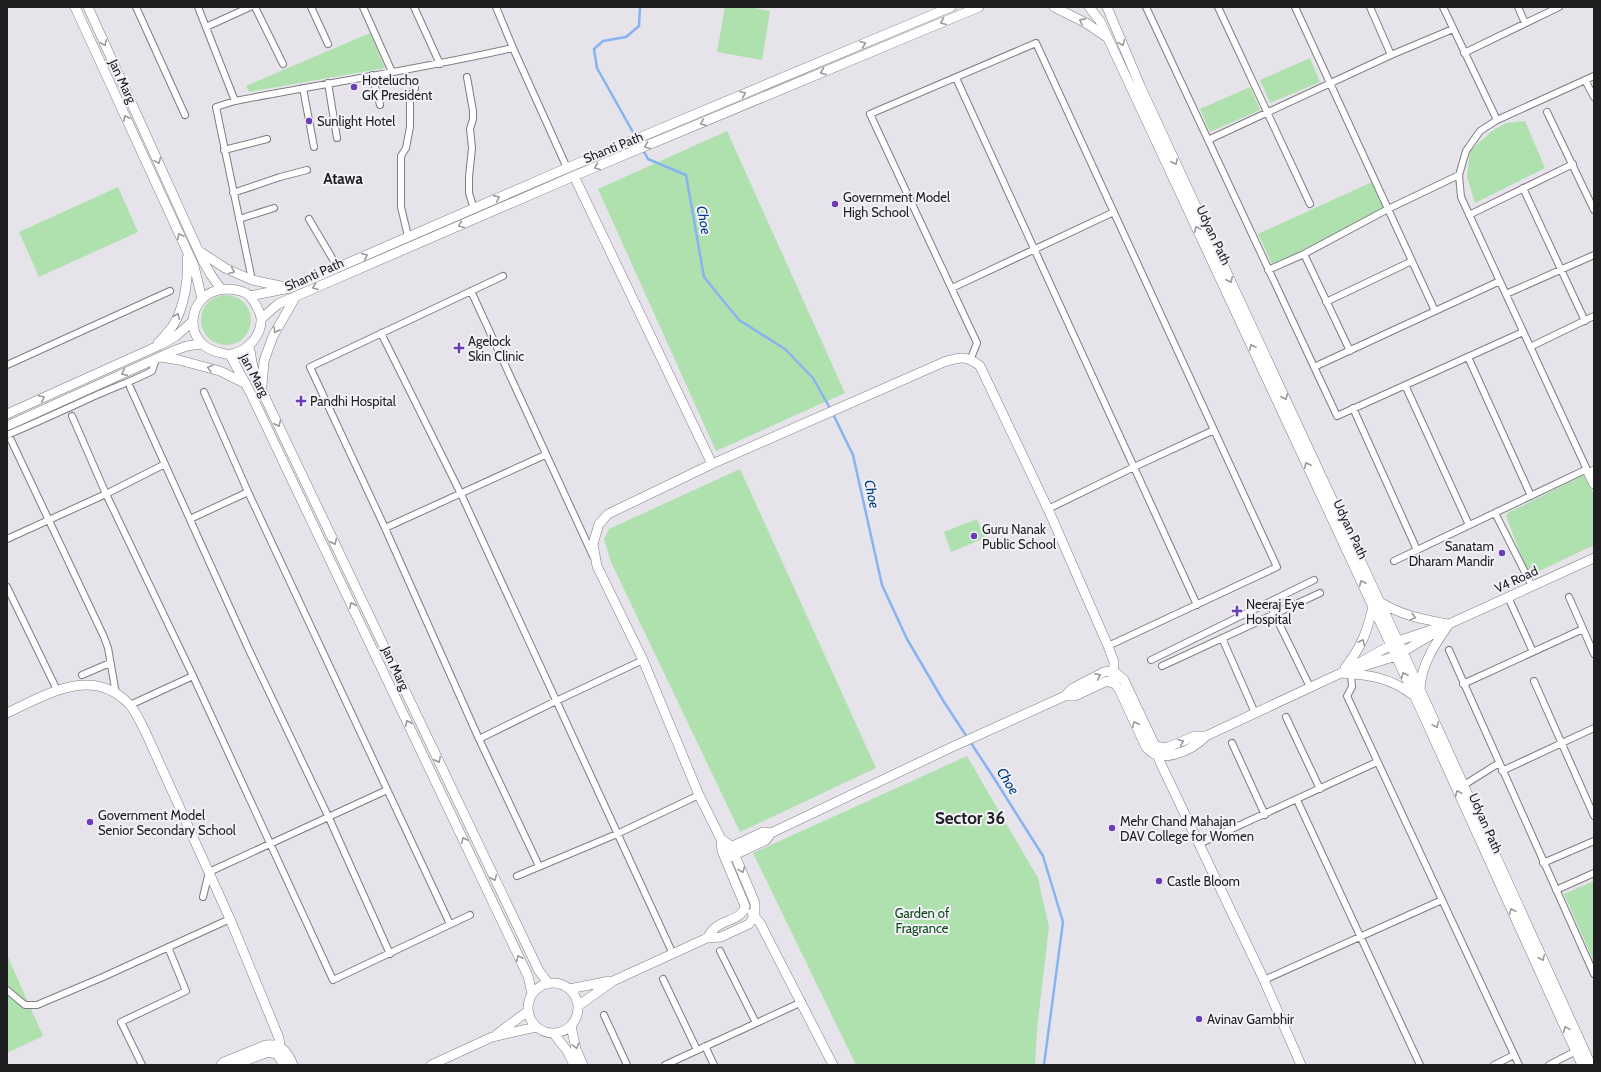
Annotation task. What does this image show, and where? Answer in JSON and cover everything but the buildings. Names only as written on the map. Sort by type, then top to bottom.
[{"type":"main road","name":"Jan Marg","points":[[75,7],[194,266],[202,299]]},
{"type":"main road","name":"Jan Marg","points":[[88,7],[199,251],[211,275],[221,289]]},
{"type":"main road","name":"Shanti Path","points":[[250,296],[290,288],[567,168],[951,7]]},
{"type":"main road","name":"Shanti Path","points":[[261,319],[278,304],[296,296],[574,176],[621,158],[979,7]]},
{"type":"main road","points":[[1054,7],[1086,23],[1108,38]]},
{"type":"main road","name":"Udyan Path","points":[[1089,7],[1100,21],[1376,604]]},
{"type":"main road","name":"Udyan Path","points":[[1107,7],[1141,88],[1400,654],[1582,1065]]},
{"type":"main road","points":[[574,176],[712,464]]},
{"type":"main road","points":[[154,347],[173,326],[183,300],[188,267],[187,250]]},
{"type":"main road","points":[[199,251],[225,268],[252,280],[290,288]]},
{"type":"main road","points":[[221,289],[238,290],[250,296],[254,301],[261,319],[253,342],[249,346],[230,355],[213,351],[201,344],[194,332],[193,321],[195,309],[202,299],[208,293],[221,289]]},
{"type":"main road","points":[[261,389],[264,361],[273,336],[296,296]]},
{"type":"main road","points":[[7,414],[160,345],[176,336],[193,321]]},
{"type":"main road","points":[[7,426],[158,358],[188,346],[201,344]]},
{"type":"main road","name":"Jan Marg","points":[[249,346],[253,367],[261,389],[535,964],[548,984]]},
{"type":"main road","name":"Jan Marg","points":[[230,355],[241,373],[528,976],[532,994]]},
{"type":"main road","points":[[707,938],[716,927],[739,916],[744,907],[743,901],[724,855],[721,839],[699,795],[643,660],[598,566],[593,544],[599,524],[608,514],[712,464],[944,362],[959,357],[971,358],[980,366],[1048,509],[1108,646],[1114,662],[1113,682],[1119,689],[1146,747],[1150,752],[1159,751],[1195,736],[1206,736],[1310,688],[1346,673],[1400,654],[1449,624]]},
{"type":"main road","points":[[158,358],[179,360],[220,371],[246,384]]},
{"type":"main road","points":[[1590,471],[1594,484]]},
{"type":"main road","name":"V4 Road","points":[[1449,624],[1594,558]]},
{"type":"main road","points":[[1346,673],[1366,635],[1376,604],[1407,615],[1449,624]]},
{"type":"main road","points":[[1346,673],[1394,643],[1449,624]]},
{"type":"main road","points":[[1346,673],[1365,674],[1383,679],[1417,693],[1422,673],[1434,646],[1449,624]]},
{"type":"main road","points":[[724,855],[766,840],[771,833],[952,747],[1065,696],[1073,688],[1104,672],[1114,673],[1124,680],[1154,744],[1159,751],[1199,844],[1264,980],[1302,1065]]},
{"type":"main road","points":[[1065,696],[1076,696],[1105,682],[1113,682]]},
{"type":"main road","points":[[7,713],[57,690],[84,684],[100,686],[116,694],[130,705],[145,731],[230,919],[279,1038],[279,1050],[284,1065]]},
{"type":"main road","name":"Udyan Path","points":[[1417,693],[1464,785],[1591,1065]]},
{"type":"main road","points":[[578,1006],[613,981],[707,938],[720,937],[749,924],[755,915],[755,903],[733,851],[721,839]]},
{"type":"main road","points":[[744,907],[755,915],[802,1002],[833,1065]]},
{"type":"main road","points":[[569,989],[613,981]]},
{"type":"main road","points":[[548,984],[560,984],[569,989],[575,997],[578,1006],[577,1016],[571,1026],[564,1031],[554,1034],[540,1031],[530,1020],[528,1011],[529,1001],[532,994],[541,986],[548,984]]},
{"type":"main road","points":[[431,1065],[492,1037],[528,1011]]},
{"type":"main road","points":[[571,1026],[576,1049],[583,1065]]},
{"type":"main road","points":[[492,1037],[536,1027]]},
{"type":"main road","points":[[554,1034],[568,1052],[574,1065]]},
{"type":"main road","points":[[221,1065],[224,1062],[272,1044],[287,1054],[293,1065]]},
{"type":"main road","points":[[234,1065],[268,1052],[279,1050]]},
{"type":"street","points":[[136,7],[185,115]]},
{"type":"street","points":[[198,7],[235,100]]},
{"type":"street","points":[[206,27],[250,7]]},
{"type":"street","points":[[255,7],[283,64]]},
{"type":"street","points":[[311,7],[328,44]]},
{"type":"street","points":[[363,7],[392,72]]},
{"type":"street","points":[[414,7],[440,64]]},
{"type":"street","points":[[496,7],[512,48],[567,168]]},
{"type":"street","points":[[1146,7],[1337,416],[1523,332]]},
{"type":"street","points":[[1218,7],[1310,204]]},
{"type":"street","points":[[1295,7],[1435,311]]},
{"type":"street","points":[[1370,7],[1392,55]]},
{"type":"street","points":[[1443,7],[1497,120]]},
{"type":"street","points":[[1518,7],[1526,23]]},
{"type":"street","points":[[1464,53],[1559,7]]},
{"type":"street","points":[[1208,140],[1330,83],[1453,29]]},
{"type":"street","points":[[971,358],[976,343],[952,288],[870,114],[1036,43],[1277,567],[1108,646]]},
{"type":"street","points":[[252,280],[216,107],[235,100],[440,64],[512,48]]},
{"type":"street","points":[[372,75],[380,105]]},
{"type":"street","points":[[1394,561],[1531,496],[1590,471],[1530,347],[1461,198],[1459,175],[1466,150],[1480,131],[1497,120],[1594,76]]},
{"type":"street","points":[[466,77],[474,111],[470,129],[472,148],[469,177],[472,203]]},
{"type":"street","points":[[956,78],[1197,605]]},
{"type":"street","points":[[1585,80],[1594,97]]},
{"type":"street","points":[[328,83],[336,138]]},
{"type":"street","points":[[303,88],[314,147]]},
{"type":"street","points":[[407,232],[401,206],[401,156],[406,148],[410,127],[410,97],[415,88]]},
{"type":"street","points":[[1547,112],[1594,210]]},
{"type":"street","points":[[224,150],[267,139]]},
{"type":"street","points":[[1469,215],[1573,164]]},
{"type":"street","points":[[233,193],[280,177],[307,170]]},
{"type":"street","points":[[1268,270],[1304,254],[1388,209],[1459,175]]},
{"type":"street","points":[[1523,188],[1585,321]]},
{"type":"street","points":[[239,219],[274,208]]},
{"type":"street","points":[[952,288],[1114,212]]},
{"type":"street","points":[[309,219],[335,263]]},
{"type":"street","points":[[1304,254],[1350,351]]},
{"type":"street","points":[[1506,294],[1594,255]]},
{"type":"street","points":[[1326,302],[1412,261]]},
{"type":"street","points":[[503,276],[310,367],[385,528],[479,739],[539,866]]},
{"type":"street","points":[[1314,367],[1500,281]]},
{"type":"street","points":[[7,365],[170,291]]},
{"type":"street","points":[[471,291],[545,455],[598,566]]},
{"type":"street","points":[[1530,347],[1594,316]]},
{"type":"street","points":[[381,333],[461,494],[673,954]]},
{"type":"street","points":[[1468,357],[1531,496]]},
{"type":"street","points":[[116,694],[108,648],[104,637],[9,438],[147,374],[152,371],[158,358]]},
{"type":"street","points":[[1405,385],[1469,525]]},
{"type":"street","points":[[130,387],[246,643],[329,818],[390,954]]},
{"type":"street","points":[[204,392],[248,492],[450,924]]},
{"type":"street","points":[[1353,408],[1417,550]]},
{"type":"street","points":[[72,416],[106,494],[193,676],[333,980],[470,915]]},
{"type":"street","points":[[1048,509],[1214,430]]},
{"type":"street","points":[[385,528],[545,455]]},
{"type":"street","points":[[7,539],[106,494],[165,464]]},
{"type":"street","points":[[190,519],[248,492]]},
{"type":"street","points":[[1495,513],[1532,586]]},
{"type":"street","points":[[1151,660],[1314,580]]},
{"type":"street","points":[[7,587],[57,690]]},
{"type":"street","points":[[1162,666],[1320,593]]},
{"type":"street","points":[[1508,597],[1533,652]]},
{"type":"street","points":[[1569,597],[1594,654]]},
{"type":"street","points":[[1269,603],[1310,688]]},
{"type":"street","points":[[1463,684],[1583,629]]},
{"type":"street","points":[[1222,638],[1255,713]]},
{"type":"street","points":[[1448,650],[1594,972]]},
{"type":"street","points":[[479,739],[643,660]]},
{"type":"street","points":[[82,676],[110,663]]},
{"type":"street","points":[[1346,673],[1352,687],[1347,696],[1519,1065]]},
{"type":"street","points":[[130,705],[193,676]]},
{"type":"street","points":[[1534,681],[1594,816]]},
{"type":"street","points":[[1286,717],[1320,789]]},
{"type":"street","points":[[1502,771],[1594,728]]},
{"type":"street","points":[[1232,743],[1265,814]]},
{"type":"street","points":[[1199,844],[1377,762]]},
{"type":"street","points":[[1464,785],[1499,763]]},
{"type":"street","points":[[204,897],[209,872],[387,790]]},
{"type":"street","points":[[517,876],[617,834],[699,795]]},
{"type":"street","points":[[1297,800],[1420,1065]]},
{"type":"street","points":[[1544,863],[1594,841]]},
{"type":"street","points":[[1556,890],[1594,873]]},
{"type":"street","points":[[1264,980],[1442,900]]},
{"type":"street","points":[[7,990],[25,1005],[37,1005],[104,977],[230,919]]},
{"type":"street","points":[[142,1065],[121,1022],[186,991],[168,947]]},
{"type":"street","points":[[720,951],[756,1023]]},
{"type":"street","points":[[663,979],[697,1050]]},
{"type":"street","points":[[665,1065],[802,1002]]},
{"type":"street","points":[[604,1015],[627,1065]]},
{"type":"street","points":[[705,1046],[714,1065]]},
{"type":"street","points":[[1549,1065],[1576,1051]]},
{"type":"street","points":[[1494,1065],[1514,1055]]},
{"type":"green space","points":[[725,7],[749,7],[770,11],[762,60],[717,52]]},
{"type":"green space","points":[[370,33],[385,68],[249,92],[246,86]]},
{"type":"green space","points":[[1310,58],[1320,82],[1270,103],[1260,80]]},
{"type":"green space","points":[[1250,87],[1260,110],[1210,132],[1200,109]]},
{"type":"green space","points":[[1525,121],[1545,168],[1475,203],[1467,177],[1470,151],[1492,131],[1506,123]]},
{"type":"green space","points":[[727,131],[845,393],[716,451],[598,189]]},
{"type":"green space","points":[[1372,182],[1386,212],[1272,264],[1258,234]]},
{"type":"green space","points":[[118,187],[138,232],[39,277],[19,232]]},
{"type":"green space","points":[[226,295],[236,297],[244,302],[249,310],[251,320],[249,330],[244,338],[236,343],[226,345],[216,343],[208,338],[203,330],[201,320],[203,310],[208,302],[216,297]]},
{"type":"green space","points":[[740,469],[876,768],[740,832],[611,562],[604,539],[609,529]]},
{"type":"green space","points":[[1585,474],[1594,495],[1594,545],[1529,576],[1506,516],[1509,512]]},
{"type":"green space","points":[[977,519],[985,538],[951,552],[944,532]]},
{"type":"green space","name":"Garden of Fragrance","points":[[967,756],[1038,878],[1049,927],[1037,1029],[1035,1065],[856,1065],[753,853]]},
{"type":"green space","points":[[1594,881],[1594,962],[1564,894]]},
{"type":"green space","points":[[7,955],[43,1036],[7,1053]]},
{"type":"waterway","name":"Choe","points":[[640,7],[639,26],[626,37],[603,41],[594,49],[597,68],[648,159],[686,175],[704,277],[739,320],[785,349],[813,378],[831,410]]},
{"type":"waterway","name":"Choe","points":[[833,414],[853,455],[882,585],[907,639],[944,702],[1043,856],[1063,922],[1044,1065]]},
{"type":"place","name":"Hotelucho GK President","points":[[354,87]]},
{"type":"place","name":"Sunlight Hotel","points":[[309,121]]},
{"type":"place","name":"Government Model High School","points":[[835,204]]},
{"type":"place","name":"Agelock Skin Clinic","points":[[459,348]]},
{"type":"place","name":"Pandhi Hospital","points":[[301,401]]},
{"type":"place","name":"Guru Nanak Public School","points":[[974,536]]},
{"type":"place","name":"Sanatam Dharam Mandir","points":[[1502,553]]},
{"type":"place","name":"Neeraj Eye Hospital","points":[[1237,611]]},
{"type":"place","name":"Government Model Senior Secondary School","points":[[90,822]]},
{"type":"place","name":"Mehr Chand Mahajan DAV College for Women","points":[[1112,828]]},
{"type":"place","name":"Castle Bloom","points":[[1159,881]]},
{"type":"place","name":"Avinav Gambhir","points":[[1199,1019]]},
{"type":"district","name":"Atawa","points":[[343,179]]},
{"type":"district","name":"Sector 36","points":[[970,818]]}]
